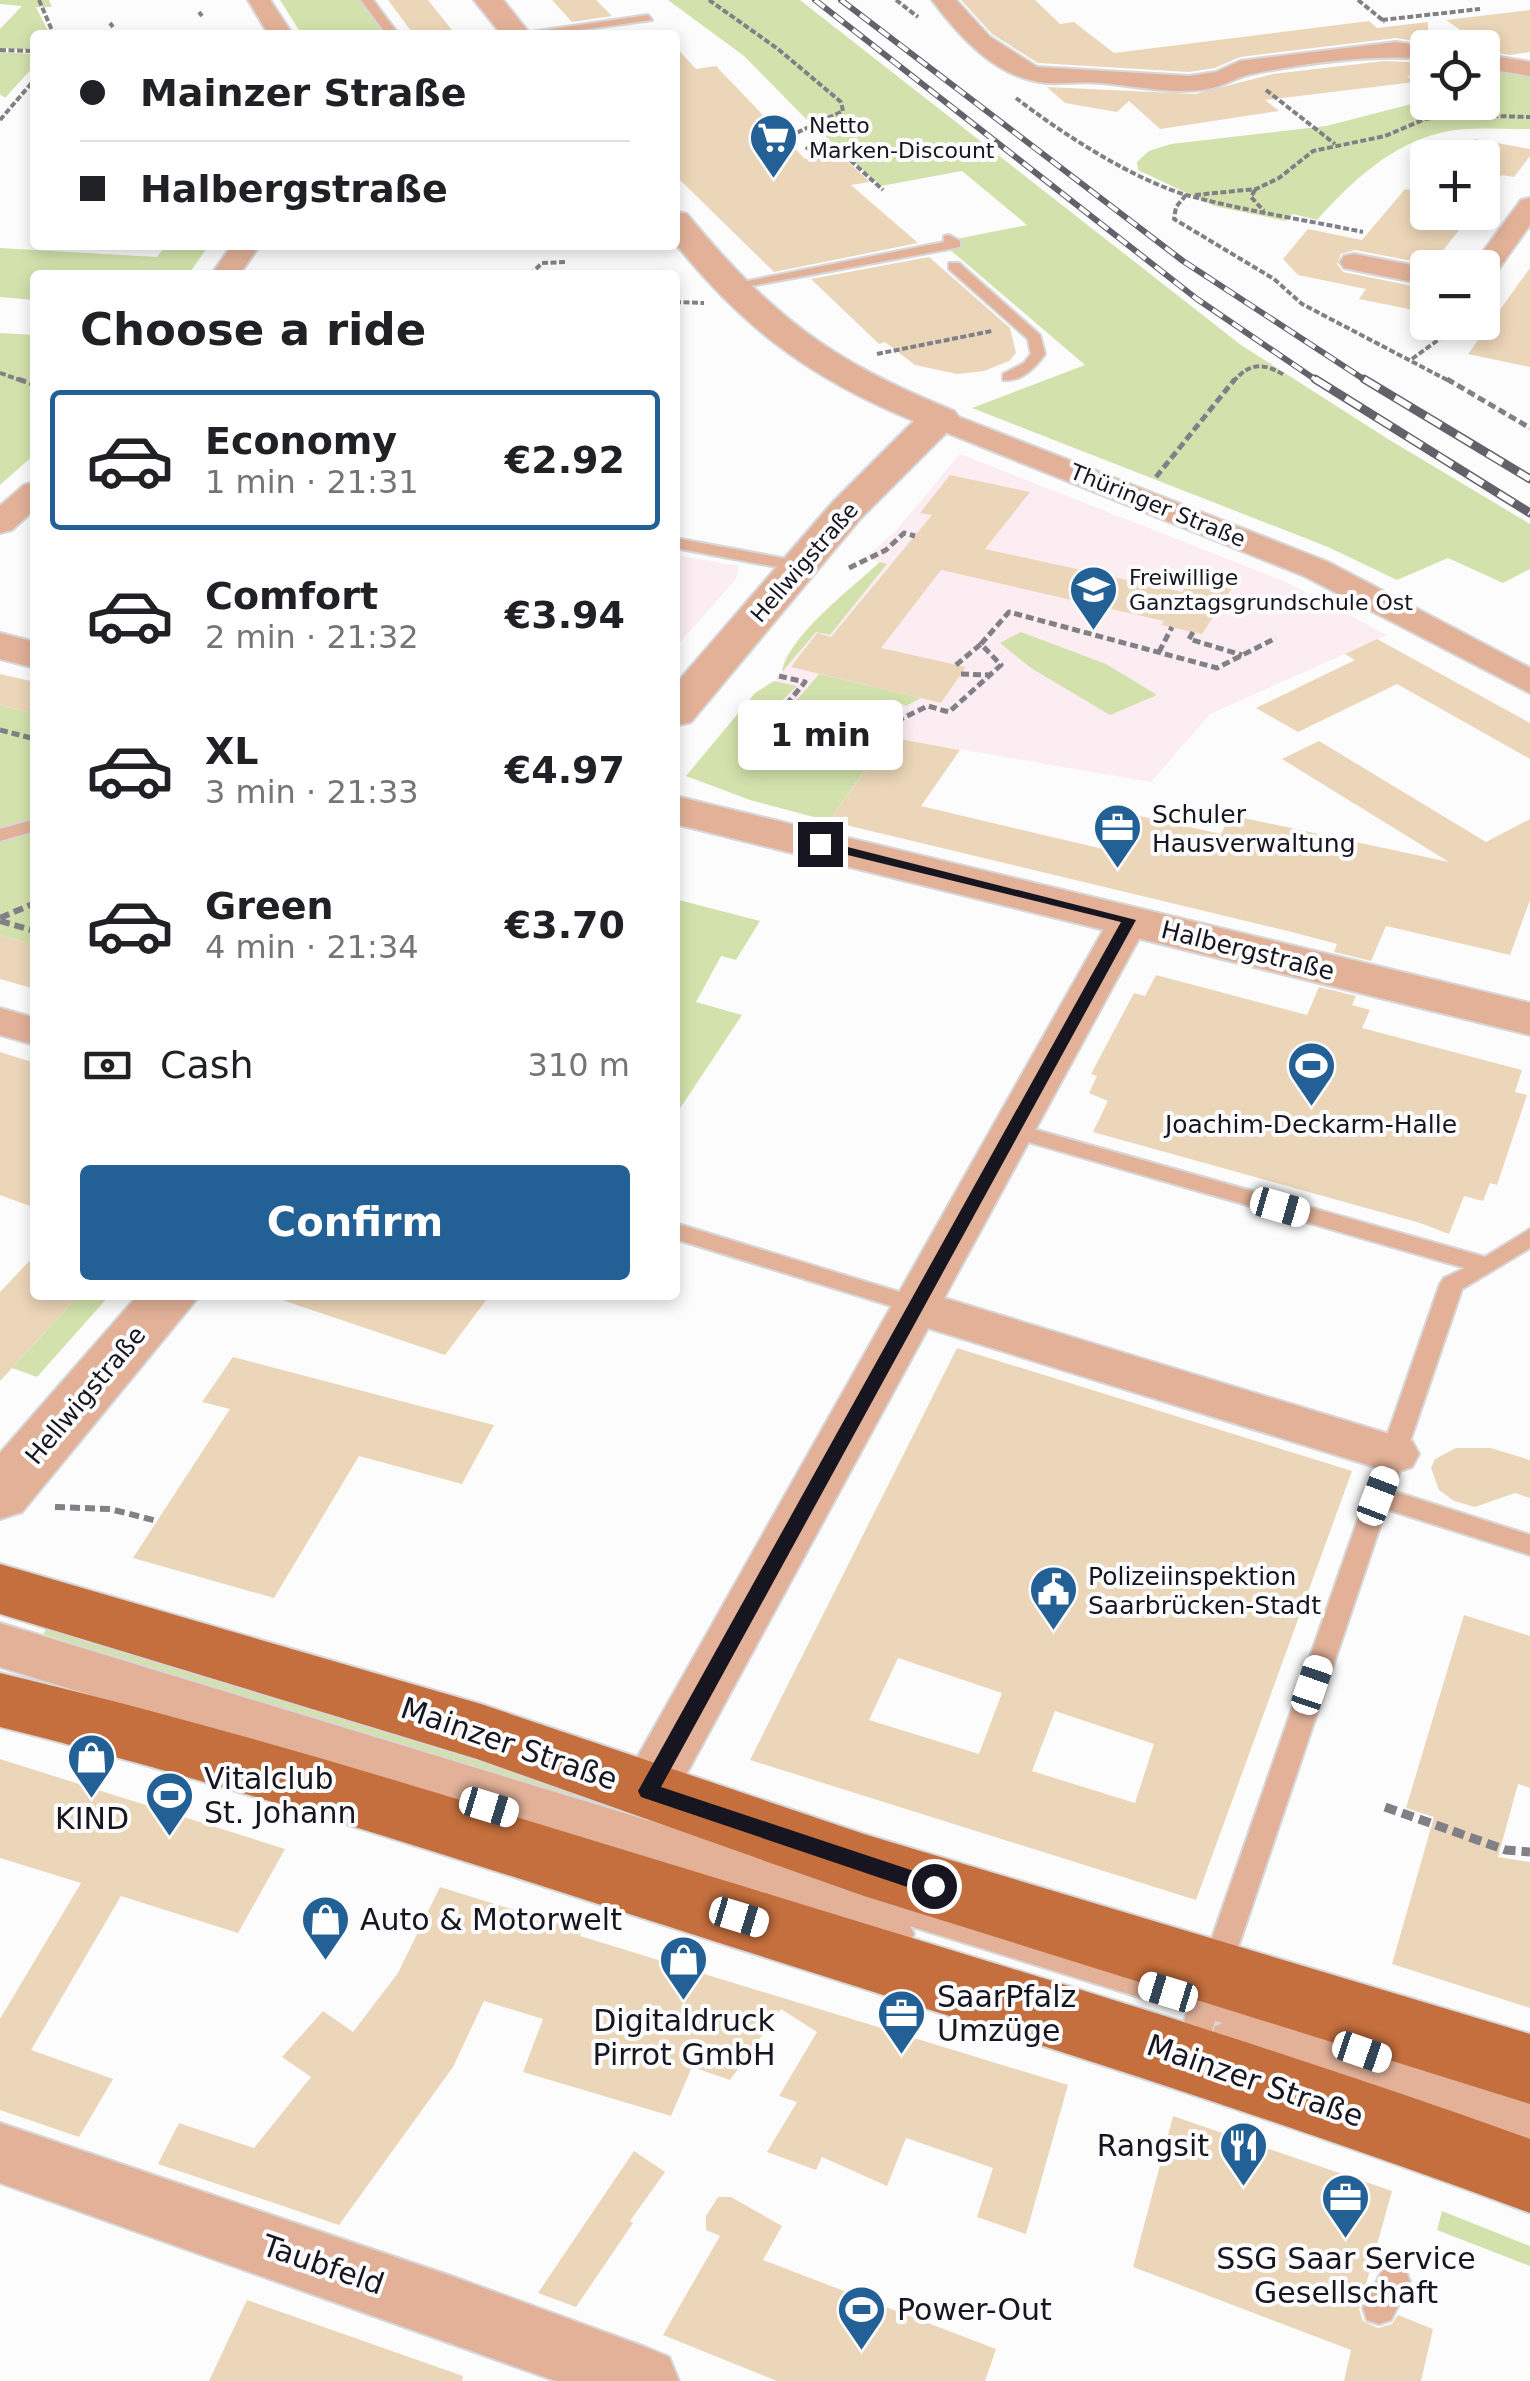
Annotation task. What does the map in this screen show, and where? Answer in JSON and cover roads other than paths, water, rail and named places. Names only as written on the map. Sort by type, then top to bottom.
[{"type":"main road","name":"Mainzer Straße","points":[[0,1588],[482,1732],[864,1865],[1202,2015],[1530,2176]]},
{"type":"main road","name":"Mainzer Straße","points":[[0,1700],[1202,2015],[1530,2069]]},
{"type":"street","points":[[260,0],[278,30]]},
{"type":"street","points":[[488,0],[512,30]]},
{"type":"street","points":[[943,0],[978,38],[1030,73],[1115,76],[1166,84],[1224,78],[1240,68],[1410,50]]},
{"type":"street","points":[[1500,64],[1530,69]]},
{"type":"street","points":[[1498,250],[1530,206]]},
{"type":"street","points":[[680,229],[720,295],[820,360],[890,398],[942,419]]},
{"type":"street","points":[[1354,262],[1410,273]]},
{"type":"street","name":"Hellwigstraße","points":[[680,707],[798,566],[914,441],[942,419]]},
{"type":"street","name":"Thüringer Straße","points":[[942,419],[1316,569],[1530,682]]},
{"type":"street","points":[[0,523],[30,496]]},
{"type":"street","points":[[0,646],[30,654]]},
{"type":"street","name":"Halbergstraße","points":[[680,811],[1530,1019]]},
{"type":"street","points":[[648,1791],[1129,920]]},
{"type":"street","points":[[0,1021],[30,1030]]},
{"type":"street","name":"Hellwigstraße","points":[[28,1501],[168,1300]]},
{"type":"street","points":[[914,1304],[1386,1475]]},
{"type":"street","name":"Taubfeld","points":[[0,2154],[451,2309],[644,2381]]},
{"type":"lane","points":[[366,0],[388,30]]},
{"type":"lane","points":[[555,30],[648,18]]},
{"type":"lane","points":[[720,295],[791,275],[955,244],[949,239]]},
{"type":"lane","points":[[791,275],[828,279],[930,260]]},
{"type":"lane","points":[[954,266],[1035,338],[1038,354],[1029,366],[1008,377]]},
{"type":"lane","points":[[680,544],[798,566]]},
{"type":"lane","points":[[0,835],[30,826]]},
{"type":"lane","points":[[1012,1130],[1488,1266]]},
{"type":"lane","points":[[680,1234],[914,1304]]},
{"type":"lane","points":[[1202,2015],[1452,1284],[1488,1266],[1530,1236]]},
{"type":"lane","points":[[1386,1475],[1530,1546]]},
{"type":"lane","points":[[0,1634],[1202,2015],[1530,2139]]},
{"type":"lane","points":[[0,1656],[1202,2015],[1362,2052],[1530,2111]]},
{"type":"railway","points":[[815,0],[1197,299],[1319,382]]},
{"type":"railway","points":[[841,0],[1183,261],[1368,382]]},
{"type":"railway","points":[[1315,379],[1530,513]]},
{"type":"railway","points":[[1364,379],[1530,479]]},
{"type":"place","name":"Netto Marken-Discount","points":[[774,180]]},
{"type":"place","name":"Freiwillige Ganztagsgrundschule Ost","points":[[1094,632]]},
{"type":"place","name":"Schuler Hausverwaltung","points":[[1117,870]]},
{"type":"place","name":"Joachim-Deckarm-Halle","points":[[1311,1108]]},
{"type":"place","name":"Polizeiinspektion Saarbrücken-Stadt","points":[[1053,1632]]},
{"type":"place","name":"KIND","points":[[92,1800]]},
{"type":"place","name":"Vitalclub St. Johann","points":[[169,1838]]},
{"type":"place","name":"Auto & Motorwelt","points":[[325,1962]]},
{"type":"place","name":"Digitaldruck Pirrot GmbH","points":[[684,2002]]},
{"type":"place","name":"SaarPfalz Umzüge","points":[[902,2056]]},
{"type":"place","name":"Rangsit","points":[[1244,2188]]},
{"type":"place","name":"SSG Saar Service Gesellschaft","points":[[1346,2240]]},
{"type":"place","name":"Power-Out","points":[[862,2352]]}]
